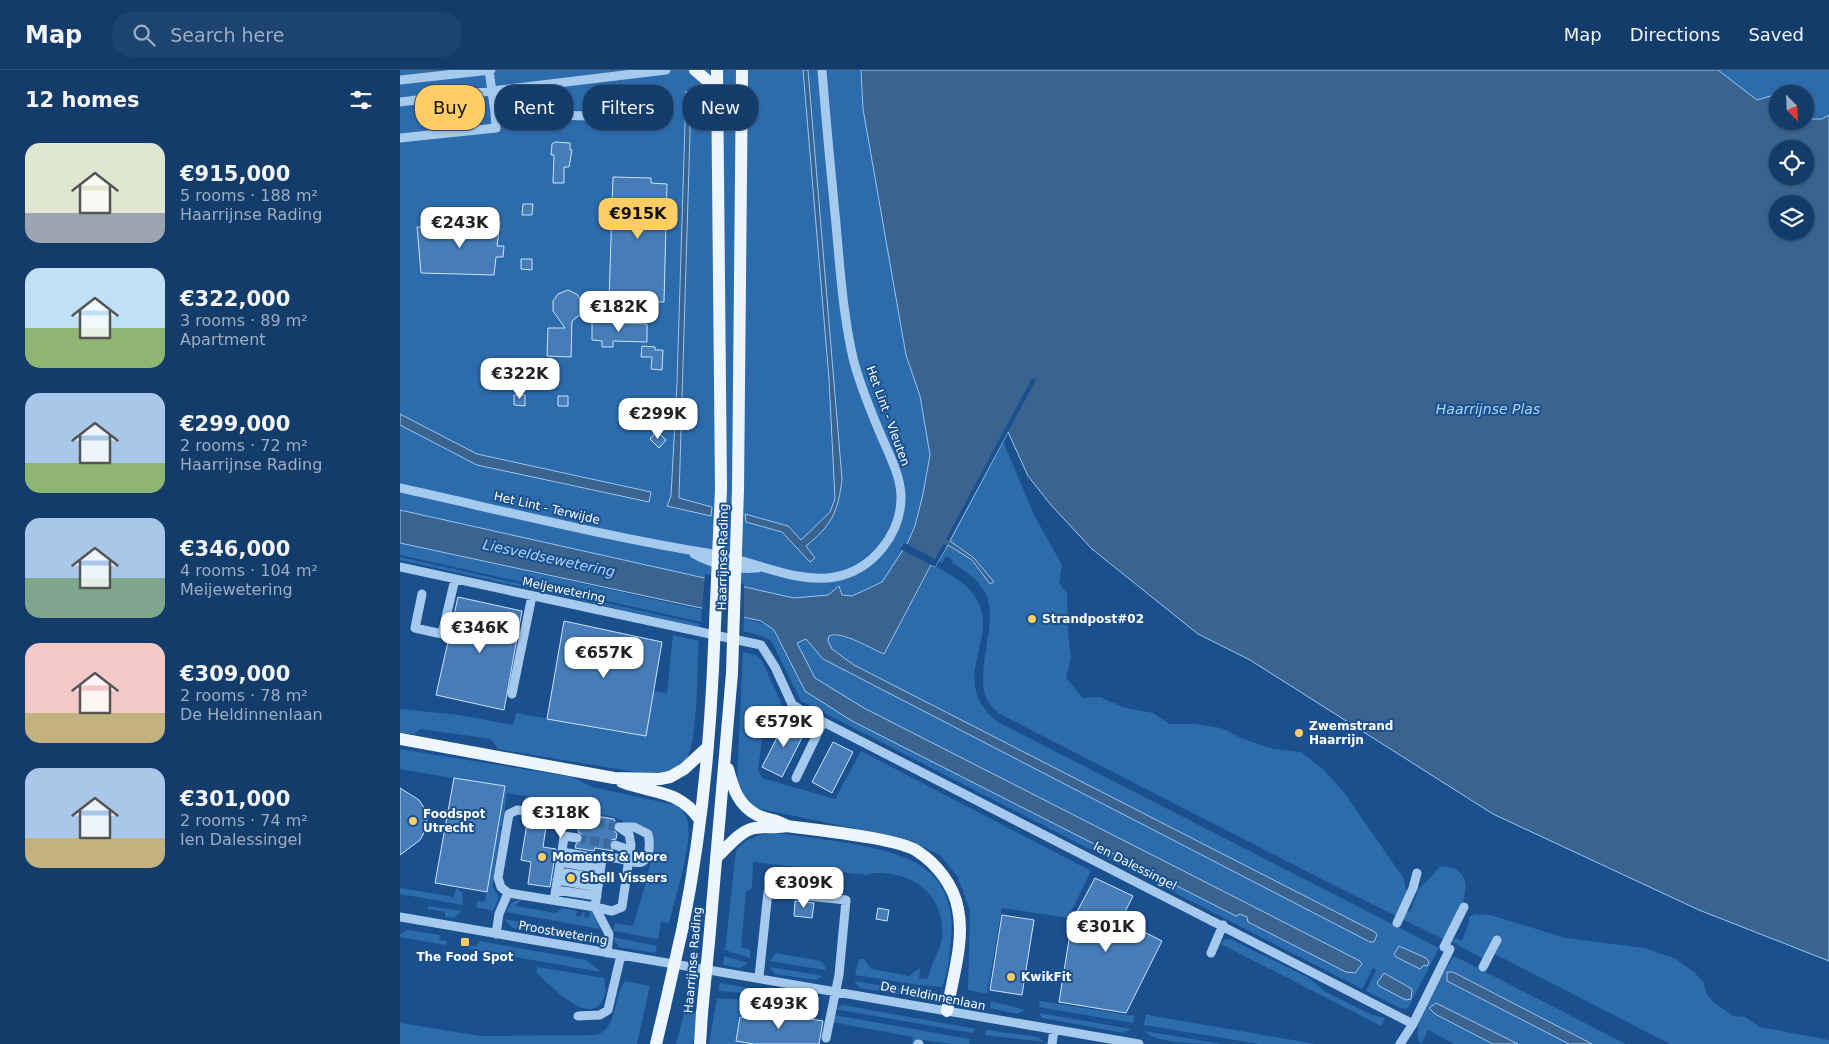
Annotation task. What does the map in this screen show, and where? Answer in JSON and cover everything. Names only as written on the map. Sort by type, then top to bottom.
[{"type":"main road","points":[[695,70],[710,85]]},
{"type":"main road","name":"Haarrijnse Rading","points":[[718,70],[718,85]]},
{"type":"main road","name":"Haarrijnse Rading","points":[[700,1043],[726,760],[735,626],[742,70]]},
{"type":"main road","name":"Haarrijnse Rading","points":[[657,1040],[683,926],[700,820],[708,747],[720,489],[718,130]]},
{"type":"main road","points":[[400,739],[614,778],[660,779],[670,777],[684,769],[708,747]]},
{"type":"main road","points":[[726,760],[735,795],[738,799],[758,816],[778,820],[787,826]]},
{"type":"main road","points":[[614,778],[635,787],[674,796],[693,810],[700,820]]},
{"type":"main road","points":[[716,858],[741,834],[752,828],[787,826],[886,842],[916,850],[946,879],[958,908],[959,933],[947,1011]]},
{"type":"street","points":[[400,80],[490,70],[495,113]]},
{"type":"street","points":[[400,102],[666,70]]},
{"type":"street","name":"Het Lint - Vleuten","points":[[689,552],[713,554],[763,568],[818,578],[852,572],[866,564],[891,538],[898,518],[901,494],[894,468],[872,416],[854,360],[843,306],[822,70]]},
{"type":"street","points":[[400,138],[495,128]]},
{"type":"street","name":"Het Lint - Terwijde","points":[[400,488],[689,552]]},
{"type":"street","name":"Meijewetering","points":[[400,567],[724,636]]},
{"type":"street","points":[[422,594],[415,628],[442,634],[455,579]]},
{"type":"street","points":[[512,694],[532,596]]},
{"type":"street","name":"Ien Dalessingel","points":[[724,636],[761,645],[775,667],[792,704],[823,722],[1223,925],[1413,1024]]},
{"type":"street","points":[[796,778],[823,722]]},
{"type":"street","points":[[529,811],[517,810],[509,814],[498,878],[501,887],[508,893],[612,911],[622,907],[629,861],[631,845],[629,834],[620,827],[634,827],[644,830],[650,840],[648,858],[644,862],[629,861],[610,855],[602,858],[562,852]]},
{"type":"street","points":[[554,900],[564,836],[577,838]]},
{"type":"street","points":[[615,845],[624,848],[629,861]]},
{"type":"street","points":[[602,858],[595,907],[609,934],[607,953]]},
{"type":"street","points":[[560,862],[599,883]]},
{"type":"street","points":[[1397,923],[1413,888],[1417,873]]},
{"type":"street","points":[[558,876],[599,883]]},
{"type":"street","points":[[556,890],[599,883]]},
{"type":"street","points":[[759,977],[768,892],[846,900],[836,990],[826,1038]]},
{"type":"street","points":[[496,934],[499,914],[508,893]]},
{"type":"street","points":[[1400,1044],[1413,1024],[1426,997],[1464,907]]},
{"type":"street","name":"Proostwetering","points":[[400,917],[722,972]]},
{"type":"street","points":[[1211,953],[1223,925]]},
{"type":"street","points":[[1483,967],[1497,940]]},
{"type":"street","points":[[578,1016],[600,1015],[608,1010],[621,955]]},
{"type":"street","name":"De Heldinnenlaan","points":[[722,972],[836,990],[1139,1044]]},
{"type":"street","points":[[1052,1044],[1054,1030]]},
{"type":"shaded area","points":[[400,70],[861,70],[863,109],[906,355],[920,396],[930,455],[915,526],[907,544],[882,582],[852,596],[842,595],[840,587],[828,595],[794,598],[400,510]]},
{"type":"shaded area","points":[[1718,70],[1829,70],[1829,115],[1822,119],[1814,119],[1814,85],[1769,85],[1769,97],[1757,101]]},
{"type":"shaded area","points":[[1003,441],[1034,515],[1062,565],[1059,583],[1067,593],[1071,657],[1066,678],[1083,698],[1100,697],[1125,708],[1153,713],[1170,724],[1195,724],[1221,728],[1241,738],[1273,749],[1301,752],[1324,770],[1343,791],[1404,879],[1407,895],[1401,908],[1410,912],[1418,890],[1441,866],[1455,869],[1463,876],[1466,885],[1461,908],[1445,940],[1337,887],[998,713],[992,707],[985,695],[983,681],[990,625],[988,599],[981,587],[970,575],[952,563],[953,560],[946,556],[942,563],[939,561],[948,545],[972,560],[990,583],[994,582],[974,558],[949,541]]},
{"type":"shaded area","points":[[400,543],[702,610],[701,622],[400,555]]},
{"type":"shaded area","points":[[400,557],[700,624],[700,627],[400,560]]},
{"type":"shaded area","points":[[932,565],[957,579],[973,594],[982,615],[983,630],[975,675],[976,691],[983,706],[998,722],[1439,948],[1409,1006],[1406,1009],[1400,1008],[1366,991],[1376,970],[1373,968],[1362,989],[801,701],[772,642],[764,637],[743,631],[744,618],[771,626],[805,691],[852,721],[1236,916],[1240,913],[1247,917],[1248,922],[1360,961],[864,708],[815,678],[797,643],[806,639],[823,659],[1370,942],[1374,941],[1377,935],[1375,932],[854,665],[832,649],[828,641],[829,637],[841,636],[849,638],[884,654]],"holes":[[[1384,973],[1412,989],[1408,998]]]},
{"type":"shaded area","points":[[673,635],[699,641],[696,708],[692,744],[688,757],[682,766],[673,771],[663,774],[641,773],[498,749],[491,739],[420,729],[414,734],[400,733],[400,709],[460,715],[513,725],[516,713],[646,736],[654,691],[667,693]]},
{"type":"shaded area","points":[[743,652],[756,655],[762,661],[783,707],[782,711],[766,705],[758,770],[762,778],[835,799],[861,751],[1091,871],[1068,918],[1002,908],[987,994],[968,990],[970,910],[957,876],[940,855],[910,840],[756,808],[745,797],[737,780]]},
{"type":"shaded area","points":[[400,749],[572,777],[592,787],[675,805],[687,818],[688,845],[669,923],[661,922],[658,939],[613,931],[615,923],[633,926],[650,865],[653,842],[652,834],[614,817],[540,805],[541,799],[507,793],[502,827],[499,827],[501,831],[493,879],[493,887],[499,897],[493,911],[476,907],[477,901],[485,902],[505,787],[400,769]]},
{"type":"shaded area","points":[[769,832],[871,847],[909,860],[932,875],[947,899],[952,928],[946,975],[942,987],[855,975],[859,959],[864,959],[871,969],[909,976],[920,968],[919,978],[928,979],[942,937],[940,913],[929,894],[921,886],[902,876],[875,873],[867,875],[753,862],[752,888],[746,892],[741,947],[750,950],[750,958],[725,950],[736,850],[747,840]]},
{"type":"shaded area","points":[[400,888],[454,897],[456,888],[462,892],[463,905],[400,894]]},
{"type":"shaded area","points":[[523,898],[515,906],[556,913],[562,908],[577,911],[576,916],[581,917],[582,912],[585,913],[584,917],[589,918],[590,911],[594,913],[600,929],[506,912],[511,903]]},
{"type":"shaded area","points":[[428,906],[462,911],[454,918],[445,917],[445,912],[428,909]]},
{"type":"shaded area","points":[[1475,914],[1490,915],[1566,938],[1644,948],[1676,959],[1695,973],[1704,983],[1705,991],[1712,1001],[1733,1016],[1745,1017],[1760,1027],[1829,1040],[1829,1044],[1670,1044],[1493,953],[1484,959],[1452,942],[1455,938],[1462,941],[1469,923],[1469,917]]},
{"type":"shaded area","points":[[504,919],[599,935],[589,942],[512,928]]},
{"type":"shaded area","points":[[407,930],[440,935],[439,940],[447,941],[446,945],[400,937],[400,934]]},
{"type":"shaded area","points":[[612,937],[657,946],[655,953],[619,947]]},
{"type":"shaded area","points":[[1230,939],[1309,978],[1326,992],[1370,1014],[1385,1018],[1381,1026],[1221,944],[1224,940]]},
{"type":"shaded area","points":[[479,941],[586,960],[601,972],[459,947],[460,944],[477,946]]},
{"type":"shaded area","points":[[776,953],[821,961],[826,967],[825,970],[770,961]]},
{"type":"shaded area","points":[[724,956],[748,963],[740,968],[723,965]]},
{"type":"shaded area","points":[[1454,956],[1626,1044],[1592,1044],[1453,972],[1447,972],[1447,981],[1569,1044],[1518,1044],[1436,1003],[1435,1014],[1493,1044],[1454,1044],[1428,1030],[1421,1044],[1418,1037],[1418,1026],[1422,1014],[1435,987]]},
{"type":"shaded area","points":[[537,967],[604,978],[604,998],[593,1009],[586,1009],[577,1005],[558,993],[537,973]]},
{"type":"shaded area","points":[[770,967],[823,976],[816,980],[775,974]]},
{"type":"shaded area","points":[[625,981],[650,986],[637,1044],[400,1044],[400,1023],[480,1036],[597,1035],[609,1025],[618,995]]},
{"type":"shaded area","points":[[854,981],[916,991],[937,991],[928,997],[918,997],[860,988]]},
{"type":"shaded area","points":[[720,983],[816,1000],[821,1007],[745,993],[718,991]]},
{"type":"shaded area","points":[[717,998],[758,1001],[750,1007],[747,1015],[740,1014],[736,1041],[754,1044],[709,1044]]},
{"type":"shaded area","points":[[991,1001],[1025,1010],[1017,1014],[990,1008]]},
{"type":"shaded area","points":[[1040,1001],[1134,1016],[1133,1023],[1039,1007]]},
{"type":"shaded area","points":[[843,1005],[976,1029],[972,1033],[835,1009]]},
{"type":"shaded area","points":[[685,1010],[697,1012],[693,1044],[676,1044]]},
{"type":"shaded area","points":[[1039,1013],[1131,1029],[1124,1033],[1042,1018]]},
{"type":"shaded area","points":[[1146,1014],[1316,1044],[1259,1044],[1144,1025]]},
{"type":"shaded area","points":[[834,1015],[970,1039],[969,1044],[951,1044],[917,1039],[916,1044],[912,1044],[913,1037],[832,1022]]},
{"type":"shaded area","points":[[986,1030],[1038,1037],[1044,1042],[985,1035]]},
{"type":"shaded area","points":[[1145,1031],[1222,1044],[1168,1041],[1158,1039]]},
{"type":"water","points":[[803,70],[808,70],[842,479],[836,509],[832,517],[822,531],[806,546],[815,558],[810,562],[782,532],[746,522],[745,514],[788,526],[801,540],[830,512],[835,499],[829,379]]},
{"type":"water","name":"Haarrijnse Plas","points":[[861,70],[1718,70],[1757,100],[1769,96],[1769,130],[1814,130],[1814,119],[1822,119],[1829,115],[1829,961],[1699,910],[1493,814],[1250,660],[1198,634],[1092,549],[1051,505],[1028,476],[1008,432],[950,541],[974,558],[994,582],[990,584],[972,560],[948,545],[935,567],[931,565],[884,654],[849,638],[834,635],[829,636],[828,641],[832,649],[854,665],[1375,932],[1377,935],[1374,942],[1370,942],[823,659],[806,639],[797,643],[815,678],[864,708],[1360,961],[1362,964],[1355,973],[1346,972],[1248,922],[1247,917],[1240,914],[1236,916],[852,721],[805,691],[774,630],[761,621],[400,543],[400,510],[794,598],[828,595],[839,586],[842,595],[852,596],[882,582],[907,544],[915,526],[923,494],[930,455],[920,396],[906,355],[863,109]]},
{"type":"water","points":[[685,130],[690,130],[679,498],[712,507],[711,516],[667,506],[671,496],[677,383]]},
{"type":"water","points":[[400,414],[477,454],[651,492],[649,502],[477,465],[400,425]]},
{"type":"water","points":[[1399,946],[1426,958],[1429,962],[1427,966],[1424,965],[1420,969],[1396,957],[1394,954]]},
{"type":"water","points":[[1447,972],[1453,972],[1592,1044],[1569,1044],[1447,981]]},
{"type":"water","points":[[1384,973],[1412,989],[1411,999],[1406,1000],[1379,986],[1377,983]]},
{"type":"water","points":[[1436,1003],[1518,1044],[1493,1044],[1435,1014],[1429,1008]]},
{"type":"pier","points":[[1032,378],[1036,380],[949,541],[946,539]]},
{"type":"pier","points":[[905,543],[935,559],[943,544],[947,546],[935,567],[900,549]]},
{"type":"pier","points":[[705,574],[744,584],[744,621],[702,612]]},
{"type":"building","points":[[555,142],[570,143],[570,150],[572,150],[569,167],[564,167],[564,183],[553,183],[554,155],[551,155],[552,144]]},
{"type":"building","points":[[613,177],[651,178],[651,183],[667,184],[664,302],[609,300]]},
{"type":"building","points":[[523,204],[533,204],[532,215],[522,215]]},
{"type":"building","points":[[500,222],[497,246],[504,246],[503,257],[496,257],[494,275],[421,273],[417,227]]},
{"type":"building","points":[[521,259],[532,259],[532,270],[521,269]]},
{"type":"building","points":[[568,290],[578,295],[583,306],[581,314],[572,321],[571,357],[547,356],[548,328],[565,328],[553,311],[553,301],[558,294]]},
{"type":"building","points":[[592,322],[647,324],[647,342],[613,341],[613,347],[602,347],[602,341],[592,340]]},
{"type":"building","points":[[642,346],[663,350],[662,370],[651,369],[652,357],[641,357]]},
{"type":"building","points":[[514,395],[525,395],[525,406],[514,405]]},
{"type":"building","points":[[558,396],[568,396],[568,406],[558,406]]},
{"type":"building","points":[[657,431],[666,440],[659,448],[650,439]]},
{"type":"building","points":[[458,597],[522,611],[504,710],[436,695]]},
{"type":"building","points":[[564,621],[662,642],[646,736],[547,719]]},
{"type":"building","points":[[787,718],[807,728],[782,777],[762,767]]},
{"type":"building","points":[[833,742],[853,752],[832,793],[812,782]]},
{"type":"building","points":[[454,778],[505,786],[487,892],[435,883]]},
{"type":"building","name":"Foodspot Utrecht","points":[[400,788],[419,800],[425,809],[427,819],[426,829],[420,840],[400,855]]},
{"type":"building","points":[[531,805],[614,819],[613,829],[617,834],[616,839],[611,840],[609,844],[613,851],[595,848],[594,851],[575,848],[576,844],[583,839],[583,835],[578,832],[579,826],[547,820],[543,847],[556,849],[550,887],[528,884],[531,862],[521,860],[528,817],[532,816],[535,812]]},
{"type":"building","points":[[1095,878],[1133,896],[1121,920],[1162,941],[1126,1013],[1059,1002],[1072,921]]},
{"type":"building","points":[[797,879],[816,881],[815,891],[796,889]]},
{"type":"building","points":[[795,901],[814,903],[812,918],[794,916]]},
{"type":"building","points":[[878,908],[889,910],[887,921],[876,919]]},
{"type":"building","points":[[1002,915],[1034,920],[1022,995],[990,990]]},
{"type":"building","points":[[760,1010],[823,1021],[819,1044],[754,1044],[736,1041],[740,1017],[758,1020]]},
{"type":"tunnel","points":[[529,811],[619,827]]},
{"type":"tunnel","points":[[577,838],[615,845]]},
{"type":"place","name":"Strandpost#02","points":[[1032,619]]},
{"type":"place","name":"Zwemstrand Haarrijn","points":[[1299,733]]},
{"type":"place","name":"Foodspot Utrecht","points":[[413,821]]},
{"type":"place","name":"Moments & More","points":[[542,857]]},
{"type":"place","name":"Shell Vissers","points":[[571,878]]},
{"type":"place","name":"The Food Spot","points":[[465,942]]},
{"type":"place","name":"KwikFit","points":[[1011,977]]},
{"type":"water label","name":"Liesveldsewetering","points":[[549,558]]}]
